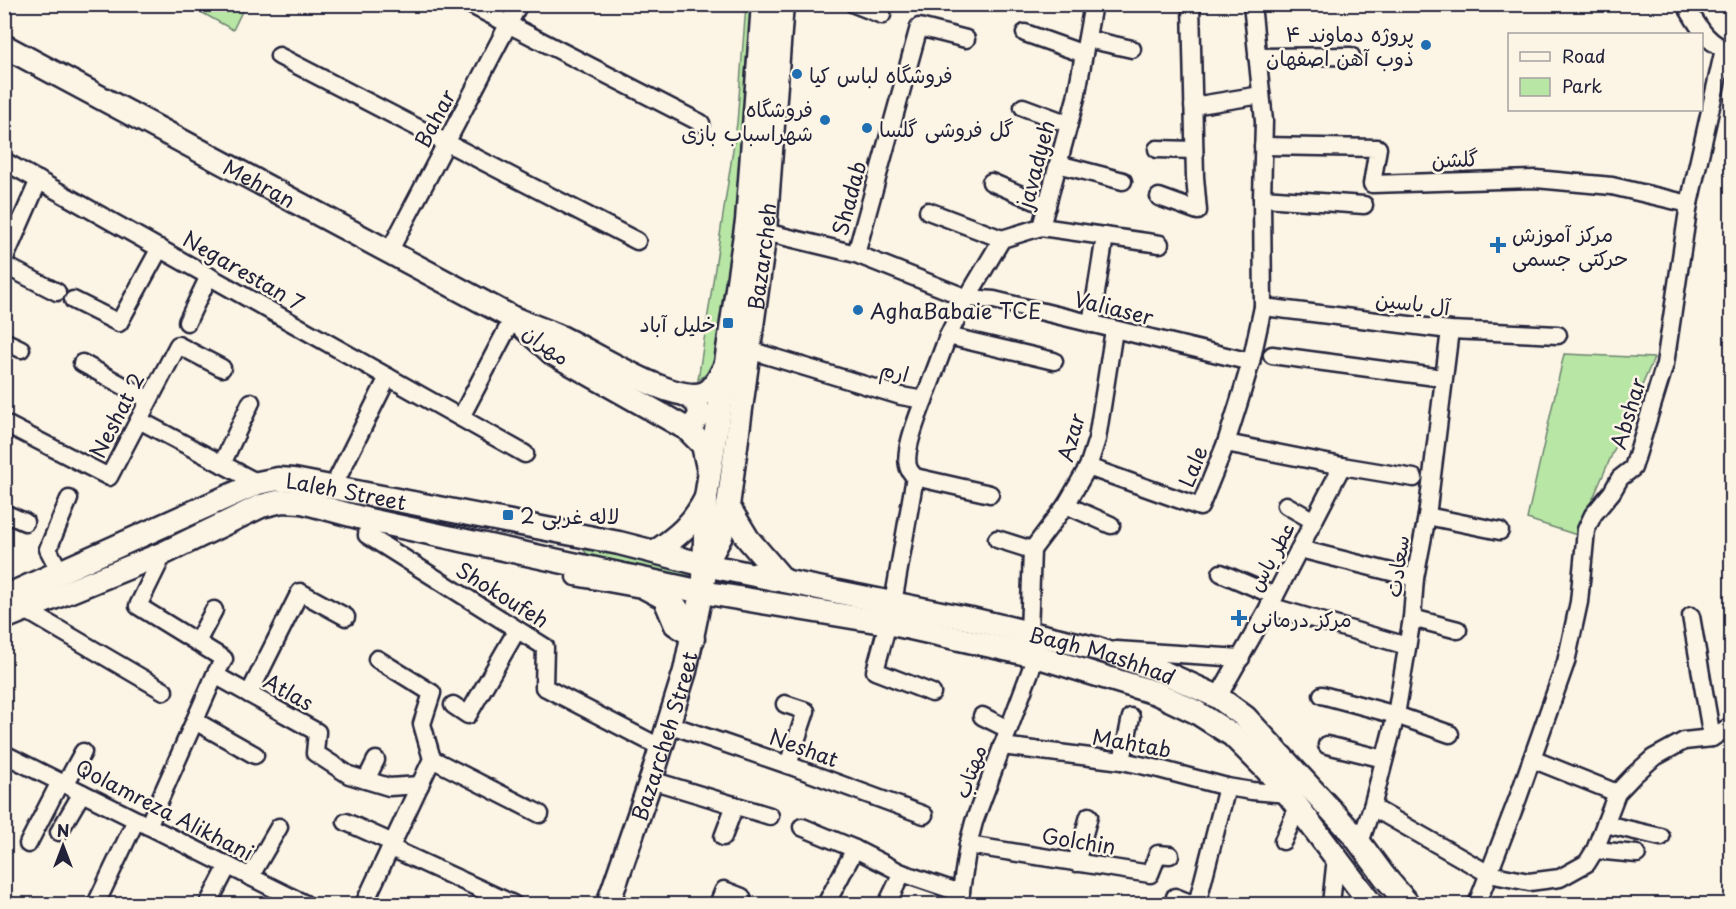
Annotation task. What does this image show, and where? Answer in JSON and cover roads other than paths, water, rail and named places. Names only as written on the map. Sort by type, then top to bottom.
[{"type":"main road","name":"Bazarcheh","points":[[706,498],[747,221],[763,4]]},
{"type":"main road","name":"Bazarcheh","points":[[728,506],[765,232],[782,4]]},
{"type":"main road","name":"Mehran","points":[[4,46],[513,318]]},
{"type":"main road","name":"مهران","points":[[513,318],[557,335],[662,388],[685,394]]},
{"type":"main road","name":"مهران","points":[[513,318],[552,353],[687,429],[703,445],[709,472]]},
{"type":"main road","points":[[685,394],[704,393],[717,383],[726,364]]},
{"type":"main road","name":"Laleh Street","points":[[4,597],[258,483],[278,479],[333,487],[572,534],[705,565]]},
{"type":"main road","points":[[705,565],[706,498]]},
{"type":"main road","points":[[655,552],[685,530],[699,512],[706,498]]},
{"type":"main road","name":"Laleh Street","points":[[14,614],[164,553],[261,506],[282,501],[302,502],[571,570],[649,580],[702,592]]},
{"type":"main road","points":[[705,565],[721,536],[728,506]]},
{"type":"main road","points":[[728,506],[748,539],[784,581]]},
{"type":"main road","points":[[571,570],[572,534]]},
{"type":"main road","name":"Bagh Mashhad","points":[[705,565],[784,581],[1036,656],[1218,697],[1245,717],[1360,843],[1408,904]]},
{"type":"main road","name":"Bazarcheh Street","points":[[609,904],[685,670],[702,592],[705,565]]},
{"type":"main road","points":[[649,580],[679,609],[693,639]]},
{"type":"main road","name":"Bagh Mashhad","points":[[702,592],[891,613],[1029,633],[1098,649],[1160,683],[1196,712],[1232,735],[1267,770],[1293,801],[1367,899]]},
{"type":"main road","points":[[1367,899],[1381,894],[1384,889],[1384,876]]},
{"type":"street","points":[[469,4],[701,123]]},
{"type":"street","name":"Bahar","points":[[389,252],[519,4]]},
{"type":"street","points":[[854,4],[882,15]]},
{"type":"street","name":"javadyeh","points":[[1002,239],[1041,227],[1076,98],[1093,4]]},
{"type":"street","points":[[1159,196],[1198,211],[1194,150],[1191,4]]},
{"type":"street","points":[[1252,4],[1264,121],[1262,198],[1364,206]]},
{"type":"street","points":[[1685,4],[1703,33]]},
{"type":"street","name":"Shadab","points":[[856,254],[919,27],[966,39]]},
{"type":"street","points":[[1025,33],[1085,46],[1132,49]]},
{"type":"street","points":[[1703,33],[1706,38],[1728,50]]},
{"type":"street","name":"Abshar","points":[[1477,904],[1566,662],[1579,602],[1586,530],[1593,516],[1620,478],[1633,468],[1665,364],[1689,204],[1728,50]]},
{"type":"street","points":[[279,56],[637,241]]},
{"type":"street","points":[[1257,57],[1351,56]]},
{"type":"street","points":[[1193,106],[1261,95]]},
{"type":"street","points":[[1023,107],[1069,124]]},
{"type":"street","name":"گلشن","points":[[1263,146],[1378,148],[1372,184],[1536,179],[1612,186],[1689,204]]},
{"type":"street","points":[[1157,149],[1194,150]]},
{"type":"street","name":"Negarestan 7","points":[[4,161],[525,454]]},
{"type":"street","points":[[1058,164],[1123,181]]},
{"type":"street","points":[[4,260],[39,180]]},
{"type":"street","points":[[991,182],[1047,206]]},
{"type":"street","name":"Lale","points":[[1088,467],[1200,507],[1226,443],[1251,362],[1263,307],[1262,198]]},
{"type":"street","points":[[928,211],[1002,239],[967,298]]},
{"type":"street","points":[[1041,227],[1160,244]]},
{"type":"street","name":"Valiaser","points":[[765,232],[856,254],[967,298],[994,300],[1251,362]]},
{"type":"street","points":[[1091,324],[1105,236]]},
{"type":"street","points":[[73,300],[119,323],[160,248]]},
{"type":"street","points":[[4,265],[57,292]]},
{"type":"street","points":[[187,322],[209,276]]},
{"type":"street","name":"ارم","points":[[749,350],[901,396],[924,400],[948,336],[967,298]]},
{"type":"street","name":"آل یاسین","points":[[1263,307],[1450,330],[1558,335]]},
{"type":"street","points":[[461,417],[513,318]]},
{"type":"street","name":"Azar","points":[[1032,550],[1066,505],[1088,467],[1097,440],[1114,330]]},
{"type":"street","name":"سعادت","points":[[1360,843],[1372,807],[1396,715],[1412,618],[1450,330]]},
{"type":"street","points":[[948,336],[1054,361]]},
{"type":"street","points":[[4,341],[21,349]]},
{"type":"street","name":"Neshat 2","points":[[4,423],[109,477],[178,345],[222,368]]},
{"type":"street","points":[[1272,355],[1443,378]]},
{"type":"street","points":[[82,363],[149,400]]},
{"type":"street","points":[[333,487],[388,378]]},
{"type":"street","points":[[685,394],[695,400],[700,411],[696,422],[687,429]]},
{"type":"street","points":[[924,400],[911,438],[909,470],[915,477],[990,494]]},
{"type":"street","points":[[222,464],[251,402]]},
{"type":"street","points":[[139,420],[258,483]]},
{"type":"street","points":[[1226,443],[1414,478]]},
{"type":"street","name":"عطر یاس","points":[[1218,697],[1300,549],[1342,466]]},
{"type":"street","points":[[915,477],[891,613],[875,670],[932,693]]},
{"type":"street","points":[[60,572],[48,549],[69,499]]},
{"type":"street","points":[[1066,505],[1110,525]]},
{"type":"street","points":[[1286,505],[1314,521]]},
{"type":"street","points":[[4,513],[25,522]]},
{"type":"street","points":[[1426,516],[1500,531]]},
{"type":"street","name":"Shokoufeh","points":[[369,520],[367,535],[545,647],[544,687],[660,747]]},
{"type":"street","points":[[997,539],[1032,550],[1029,633]]},
{"type":"street","points":[[1300,549],[1416,578]]},
{"type":"street","points":[[96,904],[142,823],[224,659],[138,606],[164,553]]},
{"type":"street","points":[[571,570],[640,589],[662,600],[673,626],[693,639]]},
{"type":"street","points":[[1221,573],[1272,601],[1407,646]]},
{"type":"street","points":[[249,694],[300,592],[346,617]]},
{"type":"street","points":[[197,642],[214,610]]},
{"type":"street","points":[[14,614],[164,691]]},
{"type":"street","points":[[1691,616],[1712,738]]},
{"type":"street","points":[[1412,618],[1458,630]]},
{"type":"street","points":[[453,705],[468,715],[517,630]]},
{"type":"street","points":[[1098,649],[1241,658]]},
{"type":"street","name":"مهتاب","points":[[960,899],[974,822],[1036,656]]},
{"type":"street","points":[[364,904],[432,759],[422,724],[432,693],[377,659]]},
{"type":"street","name":"Atlas","points":[[215,675],[317,732],[315,753],[349,775],[389,787],[420,785]]},
{"type":"street","points":[[1322,695],[1396,715],[1450,734]]},
{"type":"street","points":[[785,704],[806,711],[788,765]]},
{"type":"street","points":[[982,716],[1008,729]]},
{"type":"street","points":[[1122,761],[1131,717]]},
{"type":"street","points":[[195,721],[255,755]]},
{"type":"street","name":"Neshat","points":[[668,724],[924,815]]},
{"type":"street","points":[[1339,821],[1372,807],[1489,874],[1528,882],[1560,878],[1587,863],[1595,850],[1617,793],[1653,758],[1684,741],[1712,738],[1731,724]]},
{"type":"street","points":[[1327,745],[1384,759]]},
{"type":"street","name":"Mahtab","points":[[1002,746],[1122,761],[1293,801]]},
{"type":"street","points":[[28,844],[82,752]]},
{"type":"street","name":"Qolamreza Alikhani","points":[[4,754],[305,904]]},
{"type":"street","points":[[432,759],[540,814]]},
{"type":"street","points":[[1532,759],[1617,793]]},
{"type":"street","points":[[366,780],[376,760]]},
{"type":"street","points":[[1252,792],[1267,770]]},
{"type":"street","points":[[651,780],[770,816]]},
{"type":"street","points":[[1197,904],[1227,787]]},
{"type":"street","points":[[59,832],[82,793]]},
{"type":"street","points":[[1283,841],[1293,801]]},
{"type":"street","points":[[723,837],[735,805]]},
{"type":"street","points":[[1076,863],[1089,816]]},
{"type":"street","points":[[346,822],[513,904]]},
{"type":"street","points":[[1605,824],[1660,837]]},
{"type":"street","points":[[250,877],[279,826]]},
{"type":"street","points":[[802,826],[960,899]]},
{"type":"street","name":"Golchin","points":[[968,845],[1150,874],[1158,854],[1170,855]]},
{"type":"street","points":[[826,904],[855,849]]},
{"type":"street","points":[[1595,850],[1637,854]]},
{"type":"street","points":[[1331,904],[1336,857]]},
{"type":"street","points":[[208,904],[228,866]]},
{"type":"street","points":[[887,904],[902,873]]},
{"type":"street","points":[[718,904],[724,890],[742,897]]},
{"type":"street","points":[[1175,897],[1192,904]]},
{"type":"place","name":"پروژه دماوند ۴ ذوب آهن اصفهان","points":[[1426,45]]},
{"type":"place","name":"فروشگاه لباس کیا","points":[[797,74]]},
{"type":"place","name":"فروشگاه شهراسباب بازی","points":[[825,120]]},
{"type":"place","name":"گل فروشی گلسا","points":[[867,128]]},
{"type":"place","name":"مرکز آموزش حرکتی جسمی","points":[[1498,245]]},
{"type":"place","name":"AghaBabaie TCE","points":[[858,310]]},
{"type":"place","name":"خلیل آباد","points":[[728,323]]},
{"type":"place","name":"لاله غربی 2","points":[[508,515]]},
{"type":"place","name":"مرکز درمانی","points":[[1239,618]]}]
